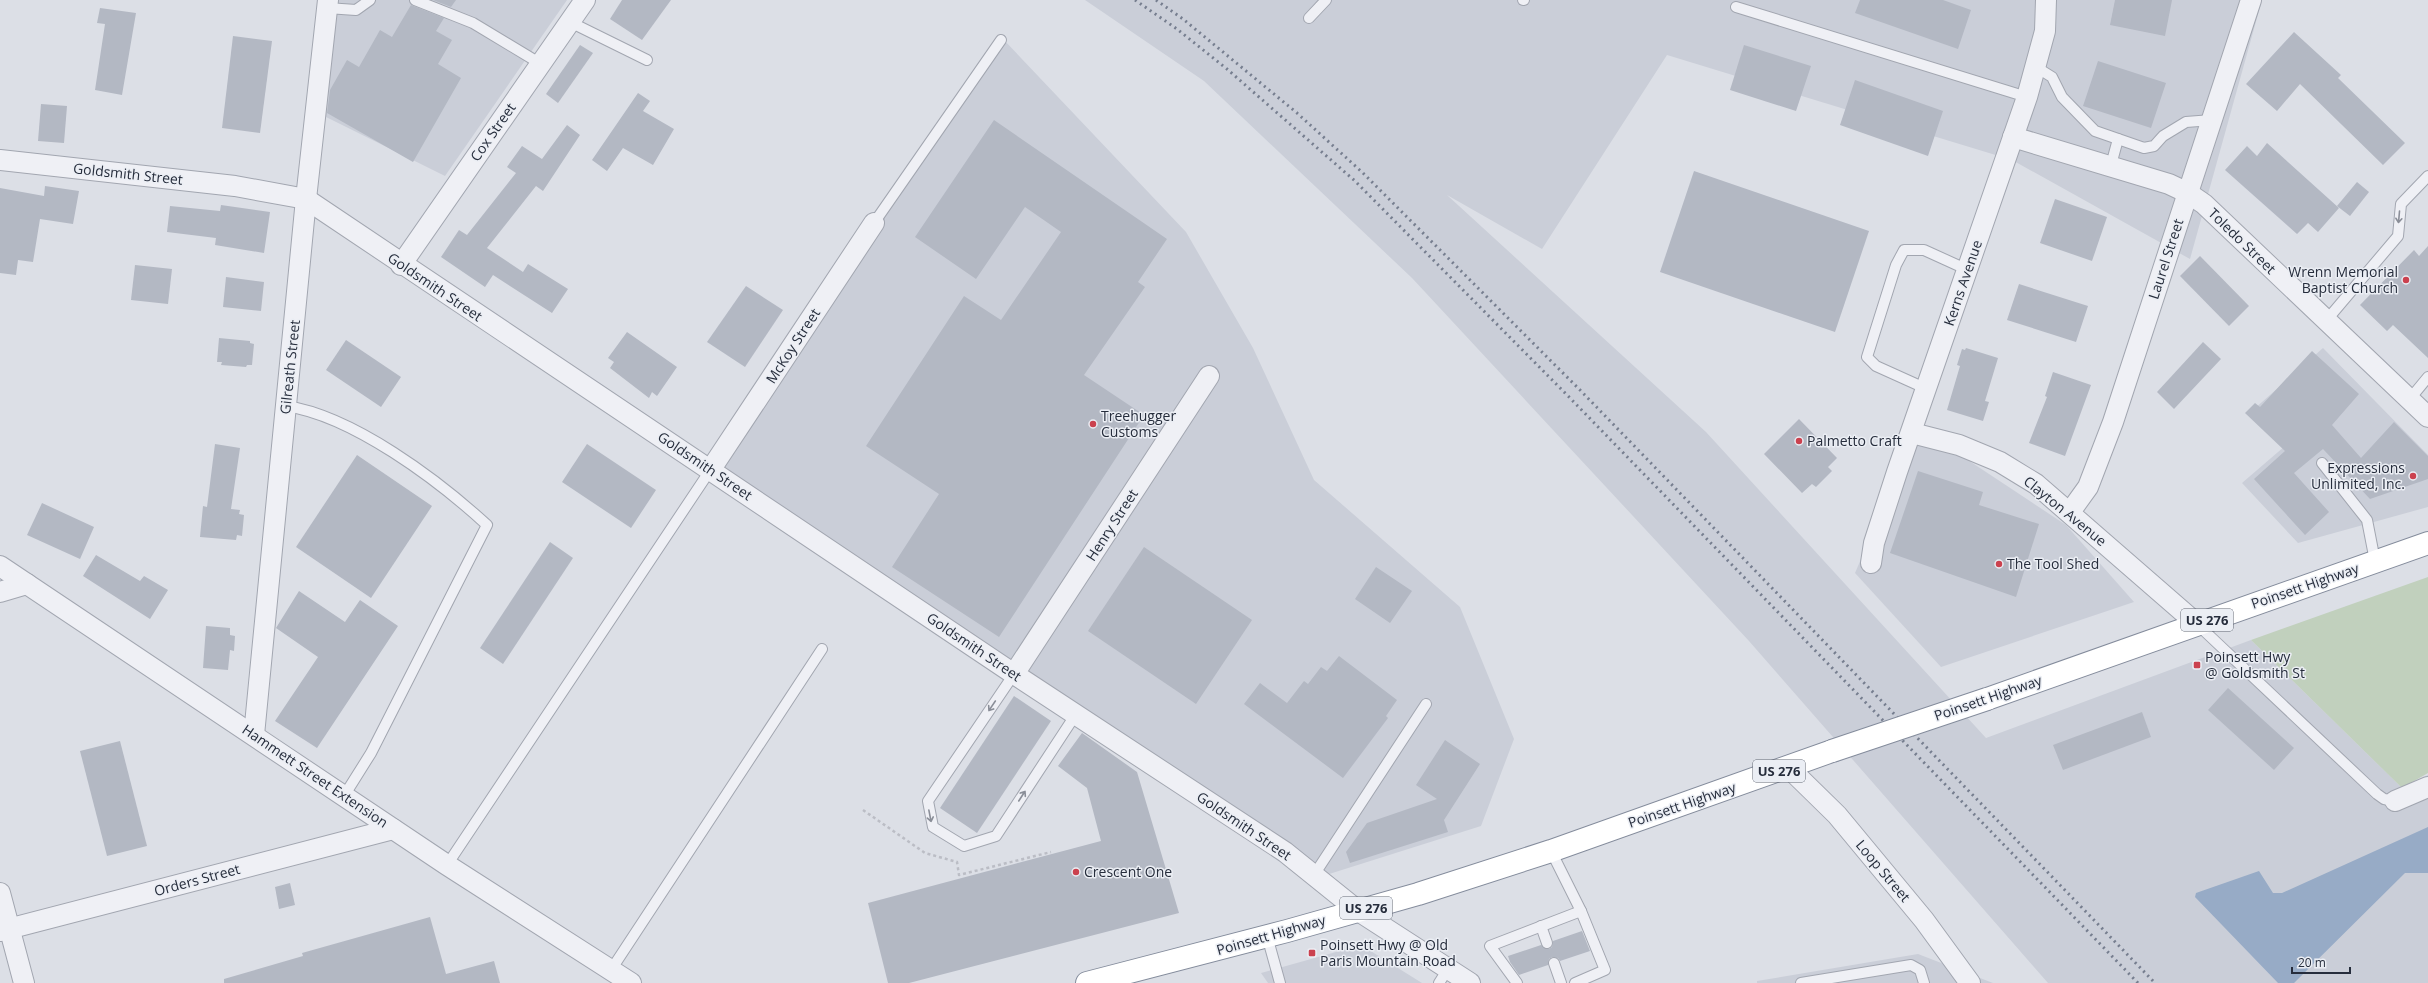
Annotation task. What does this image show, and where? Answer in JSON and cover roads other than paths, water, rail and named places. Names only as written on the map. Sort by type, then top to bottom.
[{"type":"highway","name":"Poinsett Highway","points":[[1087,983],[1267,936],[1418,894],[1552,851],[1727,790],[1832,751],[1987,699],[2428,543]]},
{"type":"street","name":"Kerns Avenue","points":[[1871,563],[1874,543],[2027,97],[2045,31],[2046,0]]},
{"type":"street","name":"Laurel Street","points":[[2070,512],[2088,487],[2113,422],[2251,0]]},
{"type":"street","name":"Cox Street","points":[[401,265],[570,22],[581,2]]},
{"type":"street","name":"Gilreath Street","points":[[254,735],[306,199],[328,4]]},
{"type":"street","name":"Toledo Street","points":[[2013,136],[2111,165],[2169,184],[2188,193],[2204,204],[2325,322],[2428,417]]},
{"type":"street","name":"Goldsmith Street","points":[[0,160],[235,186],[306,199],[401,265],[711,469],[1014,674],[1285,852],[1443,976],[1470,983]]},
{"type":"street","name":"McKoy Street","points":[[711,469],[874,223]]},
{"type":"street","name":"Henry Street","points":[[1014,674],[1209,376]]},
{"type":"street","name":"Clayton Avenue","points":[[1912,433],[1959,445],[2000,462],[2036,484],[2197,624]]},
{"type":"street","name":"Hammett Street Extension","points":[[0,566],[448,865],[631,983]]},
{"type":"street","points":[[0,592],[26,584]]},
{"type":"street","name":"Loop Street","points":[[1788,767],[1837,815],[1924,920],[1970,983]]},
{"type":"street","points":[[2395,801],[2428,787]]},
{"type":"street","name":"Orders Street","points":[[5,930],[394,829]]},
{"type":"street","points":[[0,893],[5,930],[24,983]]},
{"type":"lane","points":[[328,4],[356,10],[370,0]]},
{"type":"lane","points":[[415,0],[473,23],[540,64]]},
{"type":"lane","points":[[1309,18],[1326,0]]},
{"type":"lane","points":[[1736,7],[2027,97]]},
{"type":"lane","points":[[570,22],[647,60]]},
{"type":"lane","points":[[874,223],[1001,40]]},
{"type":"lane","points":[[2036,67],[2052,77],[2062,97],[2095,131],[2144,148],[2154,146],[2163,136],[2186,122],[2212,120]]},
{"type":"lane","points":[[2111,165],[2118,139]]},
{"type":"lane","points":[[2325,322],[2398,236],[2401,204],[2428,176]]},
{"type":"lane","points":[[1927,388],[1876,366],[1867,357],[1896,265],[1904,250],[1924,250],[1968,270]]},
{"type":"lane","points":[[2409,400],[2428,377]]},
{"type":"lane","points":[[286,406],[300,408],[357,431],[466,505],[488,525],[371,753],[344,796]]},
{"type":"lane","points":[[2322,463],[2367,520],[2375,561]]},
{"type":"lane","points":[[448,865],[711,469]]},
{"type":"lane","points":[[2197,624],[2377,794],[2384,799],[2395,801]]},
{"type":"lane","points":[[611,970],[822,649]]},
{"type":"lane","points":[[1014,674],[928,801],[933,827],[964,846],[996,836],[1076,714]]},
{"type":"lane","points":[[1314,875],[1426,704]]},
{"type":"lane","points":[[1552,851],[1581,911],[1605,970],[1575,983]]},
{"type":"lane","points":[[1517,983],[1490,946],[1581,911]]},
{"type":"lane","points":[[1541,926],[1547,943]]},
{"type":"lane","points":[[1267,936],[1280,983]]},
{"type":"lane","points":[[1554,963],[1561,983]]},
{"type":"lane","points":[[1801,983],[1911,965],[1920,970],[1924,983]]},
{"type":"water","points":[[2428,827],[2428,873],[2405,873],[2294,983],[2278,983],[2195,897],[2196,893],[2259,871],[2273,893],[2282,893]]},
{"type":"railway","points":[[1135,0],[1177,29],[1227,69],[1355,181],[1570,398],[2138,983]]},
{"type":"railway","points":[[1156,0],[1183,19],[1297,113],[1363,173],[1580,390],[2155,983]]},
{"type":"place","name":"Wrenn Memorial Baptist Church","points":[[2406,280]]},
{"type":"place","name":"Treehugger Customs","points":[[1093,424]]},
{"type":"place","name":"Palmetto Craft","points":[[1799,441]]},
{"type":"place","name":"Expressions Unlimited, Inc.","points":[[2413,476]]},
{"type":"place","name":"The Tool Shed","points":[[1999,564]]},
{"type":"place","name":"Poinsett Hwy @ Goldsmith St","points":[[2197,665]]},
{"type":"place","name":"Crescent One","points":[[1076,872]]},
{"type":"place","name":"Poinsett Hwy @ Old Paris Mountain Road","points":[[1312,953]]}]
